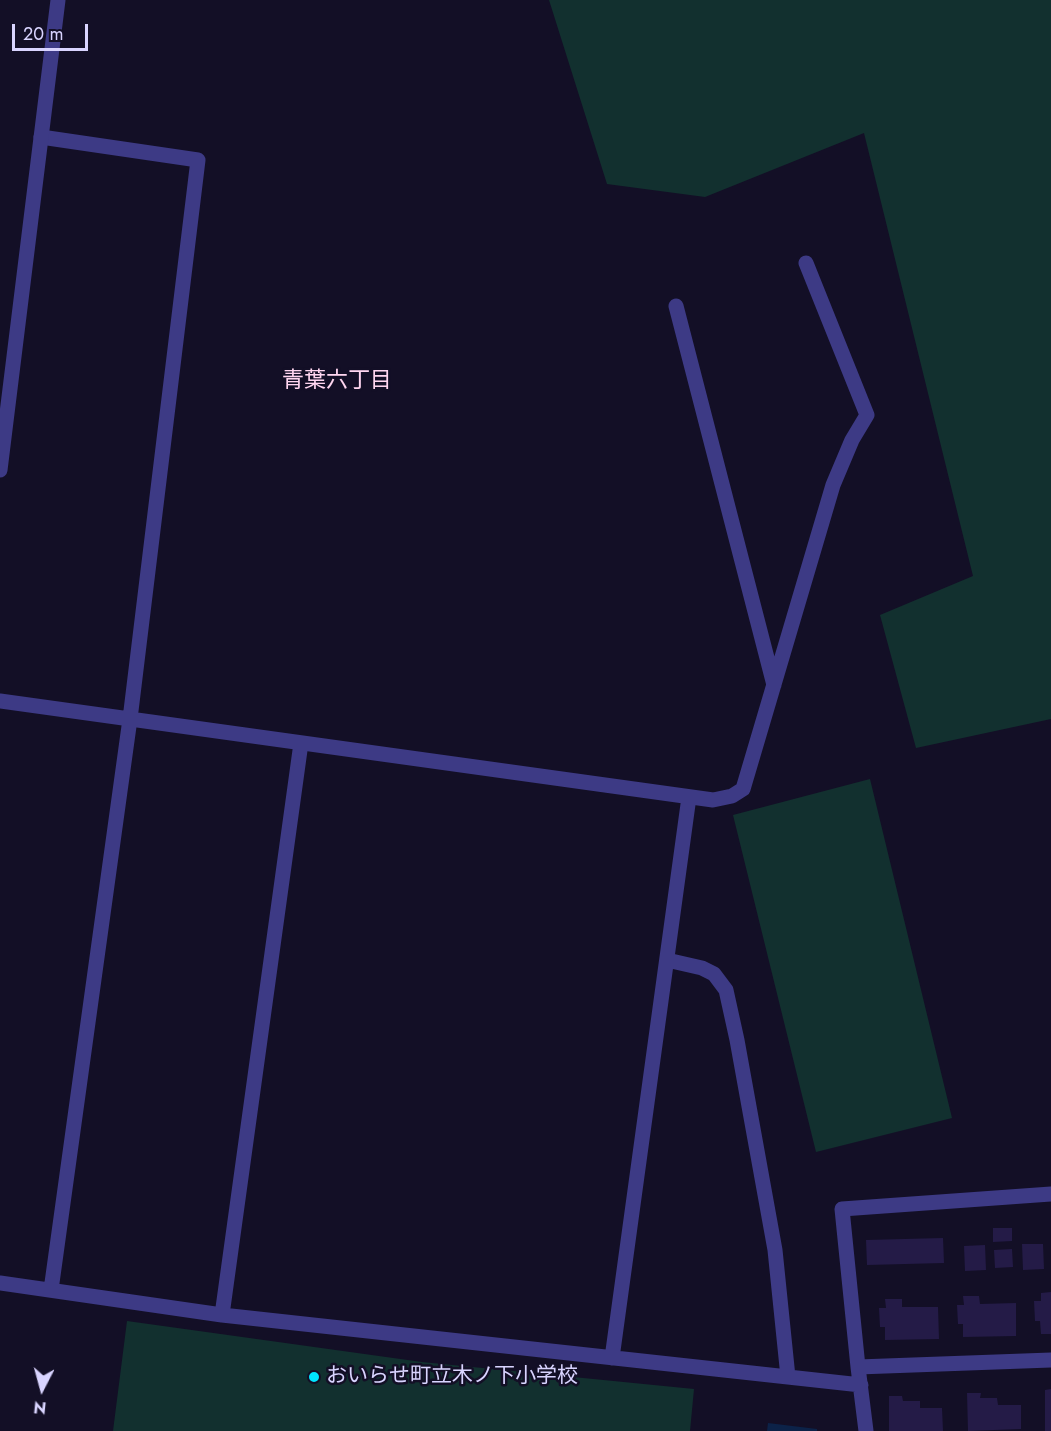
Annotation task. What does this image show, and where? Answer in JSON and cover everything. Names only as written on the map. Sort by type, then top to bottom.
[{"type":"street","points":[[0,470],[58,0]]},
{"type":"street","points":[[41,137],[198,160],[130,719],[51,1290]]},
{"type":"street","points":[[0,701],[713,800],[732,796],[743,789],[833,485],[852,440],[867,415],[806,263]]},
{"type":"street","points":[[676,306],[774,685]]},
{"type":"street","points":[[222,1315],[301,742]]},
{"type":"street","points":[[612,1358],[690,797]]},
{"type":"street","points":[[667,960],[702,968],[714,974],[726,990],[775,1251],[788,1377]]},
{"type":"street","points":[[866,1431],[842,1209],[1051,1194]]},
{"type":"street","points":[[0,1283],[222,1315],[861,1385]]},
{"type":"street","points":[[858,1367],[1051,1360]]},
{"type":"green space","points":[[549,0],[1051,0],[1051,719],[916,748],[880,615],[973,576],[864,133],[705,197],[607,184]]},
{"type":"green space","points":[[870,779],[952,1118],[816,1152],[733,815]]},
{"type":"green space","name":"おいらせ町立木ノ下小学校","points":[[127,1321],[422,1362],[694,1389],[690,1431],[113,1431]]},
{"type":"water","points":[[768,1423],[817,1429],[817,1431],[767,1431]]},
{"type":"building","points":[[993,1228],[1012,1228],[1012,1241],[993,1242]]},
{"type":"building","points":[[943,1238],[944,1263],[867,1265],[866,1240]]},
{"type":"building","points":[[1022,1244],[1043,1244],[1044,1269],[1023,1270]]},
{"type":"building","points":[[985,1245],[986,1270],[965,1271],[964,1246]]},
{"type":"building","points":[[1012,1249],[1013,1267],[995,1268],[994,1250]]},
{"type":"building","points":[[1051,1292],[1051,1334],[1041,1334],[1040,1321],[1035,1321],[1034,1301],[1041,1301],[1041,1293]]},
{"type":"building","points":[[963,1296],[979,1296],[980,1304],[1016,1303],[1016,1336],[963,1337],[963,1324],[958,1324],[957,1305],[964,1305]]},
{"type":"building","points":[[885,1299],[902,1299],[902,1307],[938,1307],[939,1339],[885,1340],[885,1327],[880,1327],[879,1308],[886,1308]]},
{"type":"building","points":[[1051,1389],[1051,1431],[1045,1431],[1045,1390]]},
{"type":"building","points":[[967,1393],[981,1393],[980,1398],[997,1398],[998,1405],[1021,1405],[1021,1429],[968,1431]]},
{"type":"building","points":[[889,1396],[902,1396],[903,1401],[920,1401],[920,1408],[942,1408],[943,1431],[889,1431]]},
{"type":"place","name":"おいらせ町立木ノ下小学校","points":[[314,1377]]},
{"type":"district","name":"青葉六丁目","points":[[337,382]]}]
